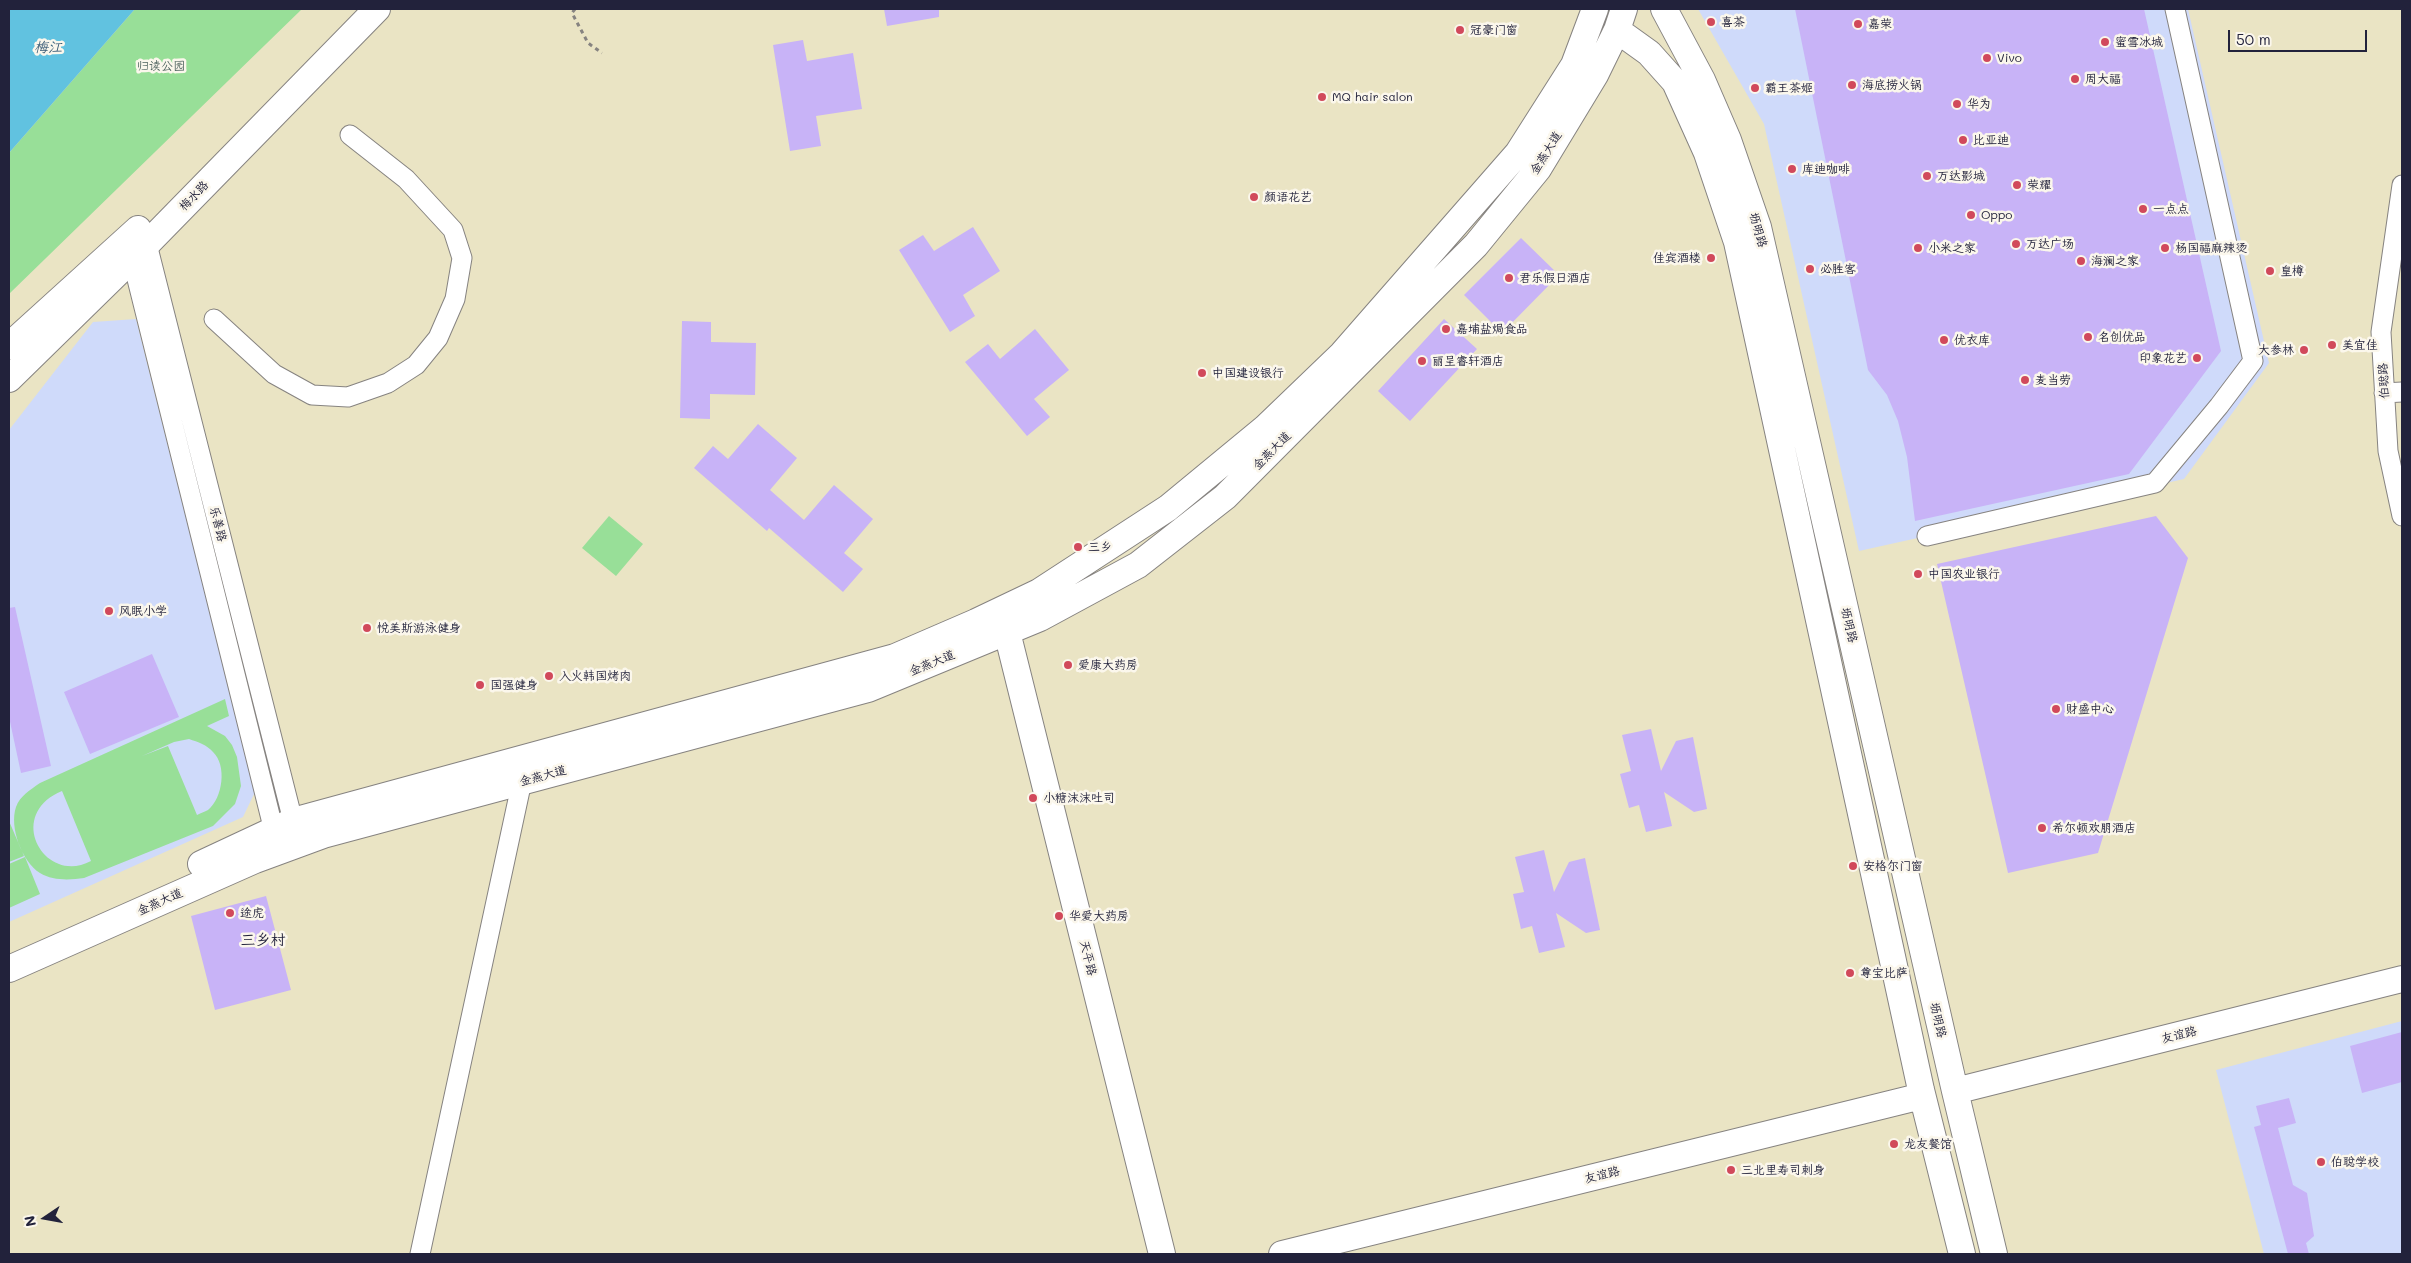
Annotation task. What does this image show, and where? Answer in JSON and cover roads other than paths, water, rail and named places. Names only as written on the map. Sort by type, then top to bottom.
[{"type":"main road","name":"梅水路","points":[[9,379],[134,245],[360,9]]},
{"type":"main road","name":"梅水路","points":[[9,346],[134,245],[376,9]]},
{"type":"main road","name":"金燕大道","points":[[9,952],[284,826],[895,656],[976,622],[1038,592],[1168,508],[1265,428],[1342,354],[1518,153],[1574,65],[1596,9]]},
{"type":"main road","name":"坜明路","points":[[1664,9],[1702,80],[1728,140],[1758,227],[1994,1254]]},
{"type":"main road","name":"金燕大道","points":[[9,969],[255,860],[323,835],[868,689],[1040,618],[1138,565],[1225,497],[1476,245],[1532,176],[1594,75],[1620,19]]},
{"type":"main road","name":"坜明路","points":[[1620,19],[1676,82],[1707,153],[1737,242],[1922,1096],[1962,1254]]},
{"type":"main road","name":"天平路","points":[[1007,632],[1162,1254]]},
{"type":"main road","name":"友谊路","points":[[1957,1099],[2402,979]]},
{"type":"main road","name":"友谊路","points":[[1957,1099],[2402,997]]},
{"type":"main road","name":"友谊路","points":[[1282,1254],[1922,1096]]},
{"type":"street","points":[[1926,536],[2155,483],[2219,406],[2253,361],[2175,9]]},
{"type":"street","points":[[214,319],[274,374],[312,395],[348,397],[388,383],[416,365],[438,338],[455,299],[462,258],[453,230],[406,179],[350,134]]},
{"type":"street","name":"伯聪路","points":[[2402,185],[2381,332],[2393,393],[2388,450],[2402,516]]},
{"type":"street","name":"乐善路","points":[[134,245],[284,826]]},
{"type":"street","points":[[420,1254],[522,781]]},
{"type":"water","name":"梅江","points":[[9,9],[135,9],[9,153]]},
{"type":"place","name":"喜茶","points":[[1711,22]]},
{"type":"place","name":"嘉荣","points":[[1858,24]]},
{"type":"place","name":"冠豪门窗","points":[[1460,30]]},
{"type":"place","name":"蜜雪冰城","points":[[2105,42]]},
{"type":"place","name":"Vivo","points":[[1987,58]]},
{"type":"place","name":"周大福","points":[[2075,79]]},
{"type":"place","name":"海底捞火锅","points":[[1852,85]]},
{"type":"place","name":"霸王茶姬","points":[[1755,88]]},
{"type":"place","name":"MQ hair salon","points":[[1322,97]]},
{"type":"place","name":"华为","points":[[1957,104]]},
{"type":"place","name":"比亚迪","points":[[1963,140]]},
{"type":"place","name":"库迪咖啡","points":[[1792,169]]},
{"type":"place","name":"万达影城","points":[[1927,176]]},
{"type":"place","name":"荣耀","points":[[2017,185]]},
{"type":"place","name":"颜语花艺","points":[[1254,197]]},
{"type":"place","name":"一点点","points":[[2143,209]]},
{"type":"place","name":"Oppo","points":[[1971,215]]},
{"type":"place","name":"万达广场","points":[[2016,244]]},
{"type":"place","name":"小米之家","points":[[1918,248]]},
{"type":"place","name":"杨国福麻辣烫","points":[[2165,248]]},
{"type":"place","name":"佳宾酒楼","points":[[1711,258]]},
{"type":"place","name":"海澜之家","points":[[2081,261]]},
{"type":"place","name":"必胜客","points":[[1810,269]]},
{"type":"place","name":"皇樽","points":[[2270,271]]},
{"type":"place","name":"君乐假日酒店","points":[[1509,278]]},
{"type":"place","name":"嘉埔盐焗食品","points":[[1446,329]]},
{"type":"place","name":"名创优品","points":[[2088,337]]},
{"type":"place","name":"优衣库","points":[[1944,340]]},
{"type":"place","name":"美宜佳","points":[[2332,345]]},
{"type":"place","name":"大参林","points":[[2304,350]]},
{"type":"place","name":"印象花艺","points":[[2197,358]]},
{"type":"place","name":"丽呈睿轩酒店","points":[[1422,361]]},
{"type":"place","name":"中国建设银行","points":[[1202,373]]},
{"type":"place","name":"麦当劳","points":[[2025,380]]},
{"type":"place","name":"三乡","points":[[1078,547]]},
{"type":"place","name":"中国农业银行","points":[[1918,574]]},
{"type":"place","name":"风眠小学","points":[[109,611]]},
{"type":"place","name":"悦美斯游泳健身","points":[[367,628]]},
{"type":"place","name":"爱康大药房","points":[[1068,665]]},
{"type":"place","name":"入火韩国烤肉","points":[[549,676]]},
{"type":"place","name":"国强健身","points":[[480,685]]},
{"type":"place","name":"财盛中心","points":[[2056,709]]},
{"type":"place","name":"小糖沫沫吐司","points":[[1033,798]]},
{"type":"place","name":"希尔顿欢朋酒店","points":[[2042,828]]},
{"type":"place","name":"安格尔门窗","points":[[1853,866]]},
{"type":"place","name":"途虎","points":[[230,913]]},
{"type":"place","name":"华爱大药房","points":[[1059,916]]},
{"type":"place","name":"尊宝比萨","points":[[1850,973]]},
{"type":"place","name":"龙友餐馆","points":[[1894,1144]]},
{"type":"place","name":"伯聪学校","points":[[2321,1162]]},
{"type":"place","name":"三北里寿司刺身","points":[[1731,1170]]},
{"type":"district","name":"三乡村","points":[[263,940]]},
{"type":"park label","name":"归读公园","points":[[161,66]]}]
